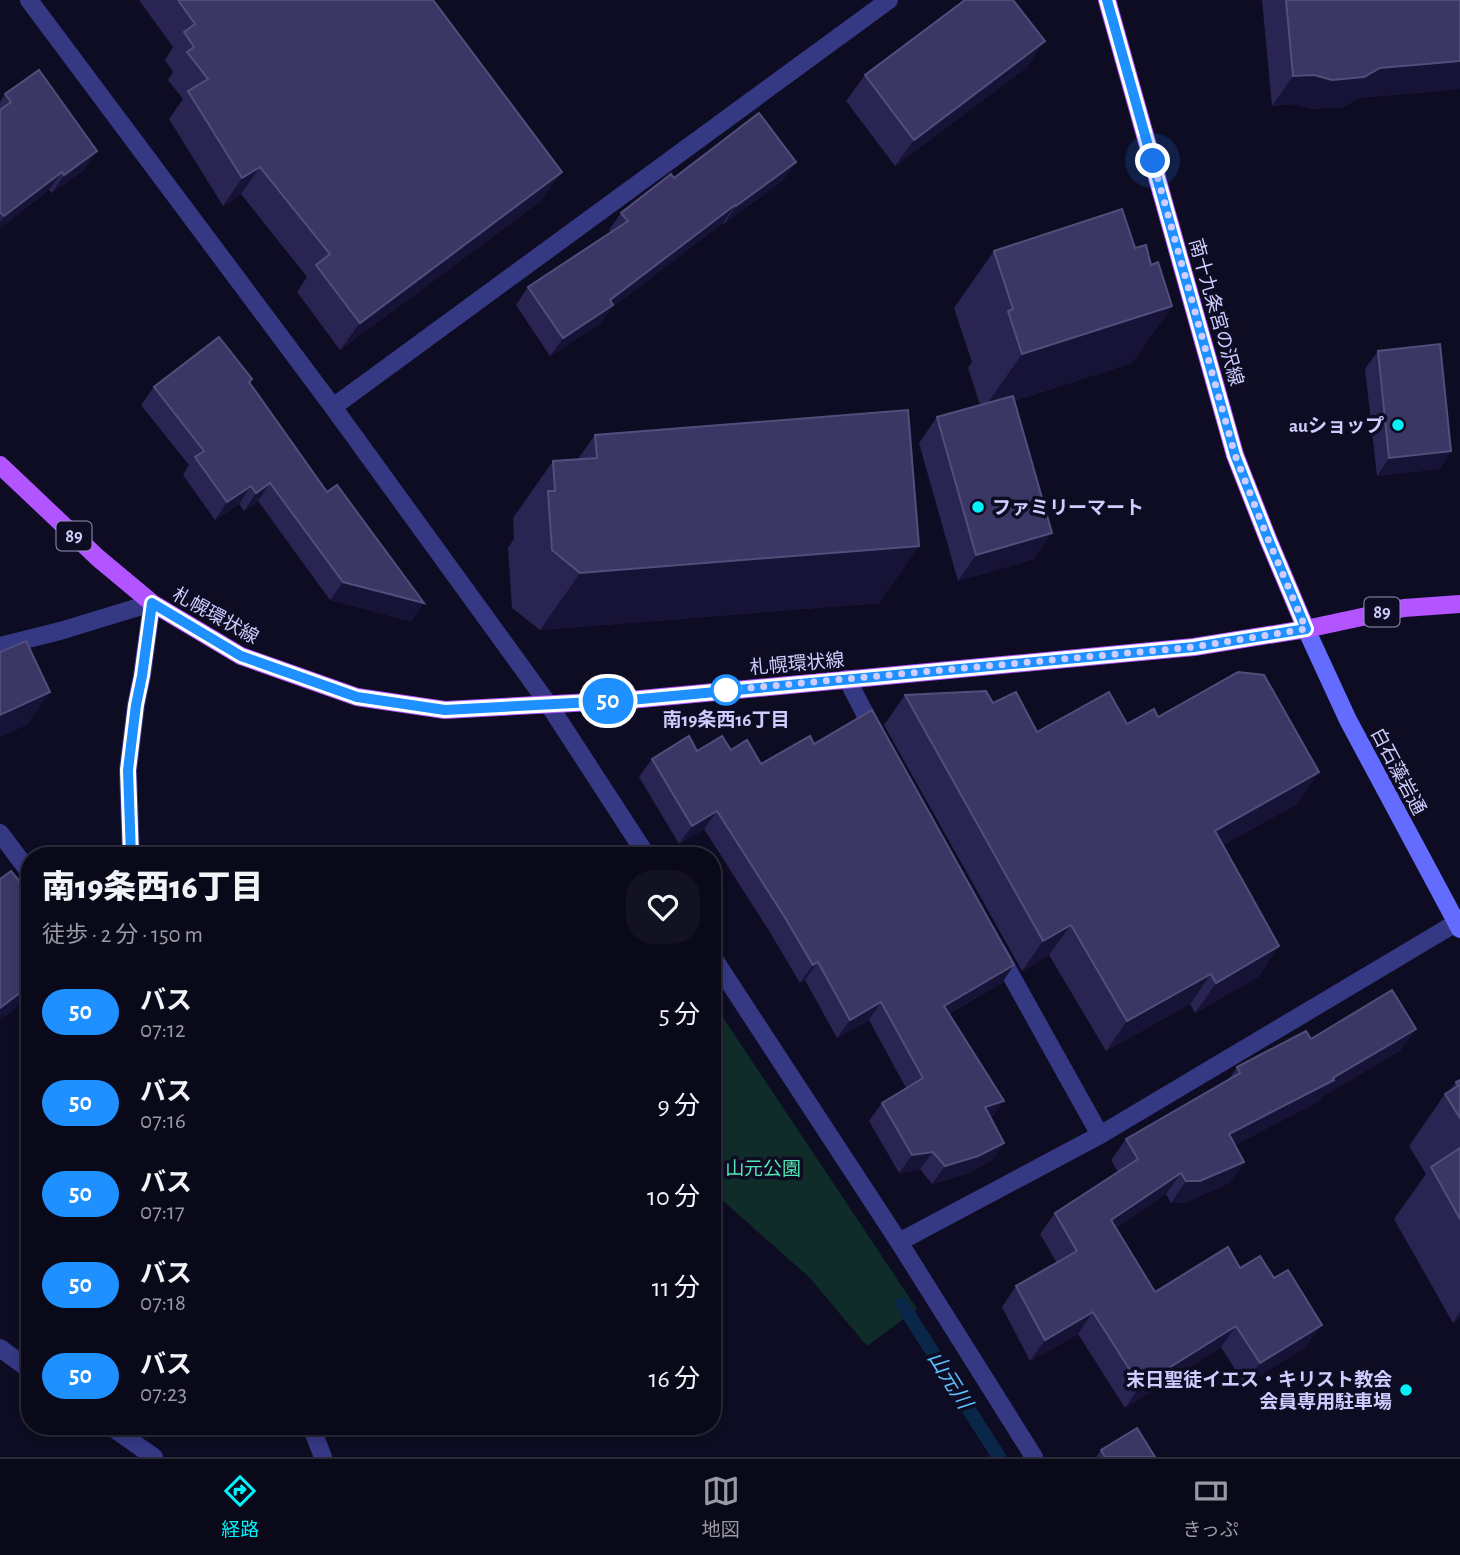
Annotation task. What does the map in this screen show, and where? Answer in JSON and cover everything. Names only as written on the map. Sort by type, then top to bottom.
[{"type":"main road","name":"南十九条宮の沢線","points":[[1107,0],[1235,455],[1306,629]]},
{"type":"main road","name":"札幌環状線","points":[[0,465],[98,558],[152,603],[241,656],[357,697],[445,710],[630,700],[1194,647],[1306,629],[1404,607],[1460,604]]},
{"type":"main road","name":"白石藻岩通","points":[[1306,629],[1348,720],[1458,926]]},
{"type":"street","points":[[29,0],[334,408],[549,705],[641,847]]},
{"type":"street","points":[[334,408],[889,0]]},
{"type":"street","points":[[0,646],[152,603],[128,770],[131,847]]},
{"type":"street","points":[[847,679],[882,745]]},
{"type":"street","points":[[0,833],[21,861]]},
{"type":"street","points":[[899,1242],[1100,1135],[1458,926]]},
{"type":"street","points":[[991,940],[1100,1135]]},
{"type":"street","points":[[721,970],[899,1242],[1034,1457]]},
{"type":"street","points":[[0,1348],[21,1363]]},
{"type":"street","points":[[123,1435],[154,1457]]},
{"type":"street","points":[[314,1435],[323,1457]]},
{"type":"green space","name":"山元公園","points":[[721,1015],[917,1309],[867,1346],[810,1278],[721,1199]]},
{"type":"building","points":[[178,0],[433,0],[562,172],[360,323],[316,265],[330,254],[260,167],[242,178],[188,91],[208,79],[187,52],[194,47],[184,32],[195,24]]},
{"type":"building","points":[[965,0],[1013,0],[1045,41],[914,140],[865,75]]},
{"type":"building","points":[[1286,0],[1460,0],[1460,61],[1380,68],[1364,77],[1332,80],[1314,75],[1293,76]]},
{"type":"building","points":[[39,70],[97,151],[64,175],[62,172],[4,216],[0,212],[0,110],[11,102],[5,94]]},
{"type":"building","points":[[759,113],[796,162],[610,300],[613,305],[563,338],[528,287],[628,221],[621,213],[671,174],[674,178]]},
{"type":"building","points":[[1122,209],[1135,248],[1146,245],[1151,265],[1158,262],[1172,306],[1022,354],[1008,311],[1013,309],[994,251]]},
{"type":"building","points":[[219,337],[252,379],[249,382],[327,492],[337,485],[424,603],[343,582],[270,483],[256,493],[251,486],[227,502],[195,457],[204,451],[154,387]]},
{"type":"building","points":[[1440,344],[1451,451],[1389,458],[1378,351]]},
{"type":"building","points":[[1013,396],[1052,533],[976,555],[937,417]]},
{"type":"building","points":[[908,410],[919,546],[580,573],[552,550],[548,491],[555,491],[553,461],[597,458],[595,435]]},
{"type":"building","points":[[26,641],[50,692],[0,715],[0,652]]},
{"type":"building","points":[[1238,672],[1264,675],[1319,772],[1215,831],[1279,946],[1216,983],[1211,974],[1127,1021],[1071,925],[1043,941],[905,695],[986,691],[993,703],[1016,692],[1037,732],[1109,692],[1127,724],[1154,709],[1158,717]]},
{"type":"building","points":[[872,710],[1014,965],[944,1006],[1004,1101],[985,1107],[1004,1143],[978,1156],[945,1166],[933,1152],[912,1155],[882,1103],[923,1078],[881,1002],[850,1020],[818,962],[813,965],[717,811],[692,826],[652,759],[689,736],[697,751],[722,736],[731,750],[747,740],[761,764],[810,736],[814,744]]},
{"type":"building","points":[[11,871],[21,883],[21,992],[0,1008],[0,879]]},
{"type":"building","points":[[1392,990],[1416,1029],[1333,1078],[1334,1080],[1229,1134],[1244,1162],[1200,1181],[1186,1181],[1181,1173],[1111,1220],[1155,1292],[1228,1247],[1240,1268],[1260,1256],[1274,1278],[1288,1270],[1322,1325],[1260,1363],[1236,1326],[1140,1386],[1093,1312],[1045,1340],[1016,1286],[1077,1251],[1055,1213],[1138,1159],[1126,1139],[1240,1073],[1237,1067],[1306,1031],[1311,1039]]},
{"type":"building","points":[[1460,1080],[1460,1118],[1445,1094],[1458,1086],[1456,1082]]},
{"type":"building","points":[[1460,1148],[1460,1219],[1431,1167]]},
{"type":"building","points":[[1137,1428],[1155,1457],[1105,1457],[1101,1450]]},
{"type":"waterway","name":"山元川","points":[[902,1304],[999,1457]]},
{"type":"bus line","name":"50","points":[[130,847],[128,770],[152,603],[241,656],[357,697],[445,710],[630,700],[1194,647],[1306,629],[1235,455],[1107,0]]},
{"type":"place","name":"auショップ","points":[[1398,425]]},
{"type":"place","name":"ファミリーマート","points":[[978,507]]},
{"type":"place","name":"南19条西16丁目","points":[[726,690]]},
{"type":"place","name":"末日聖徒イエス・キリスト教会 会員専用駐車場","points":[[1406,1390]]},
{"type":"route","points":[[726,690],[1194,647],[1306,629],[1235,455],[1153,161]]}]
